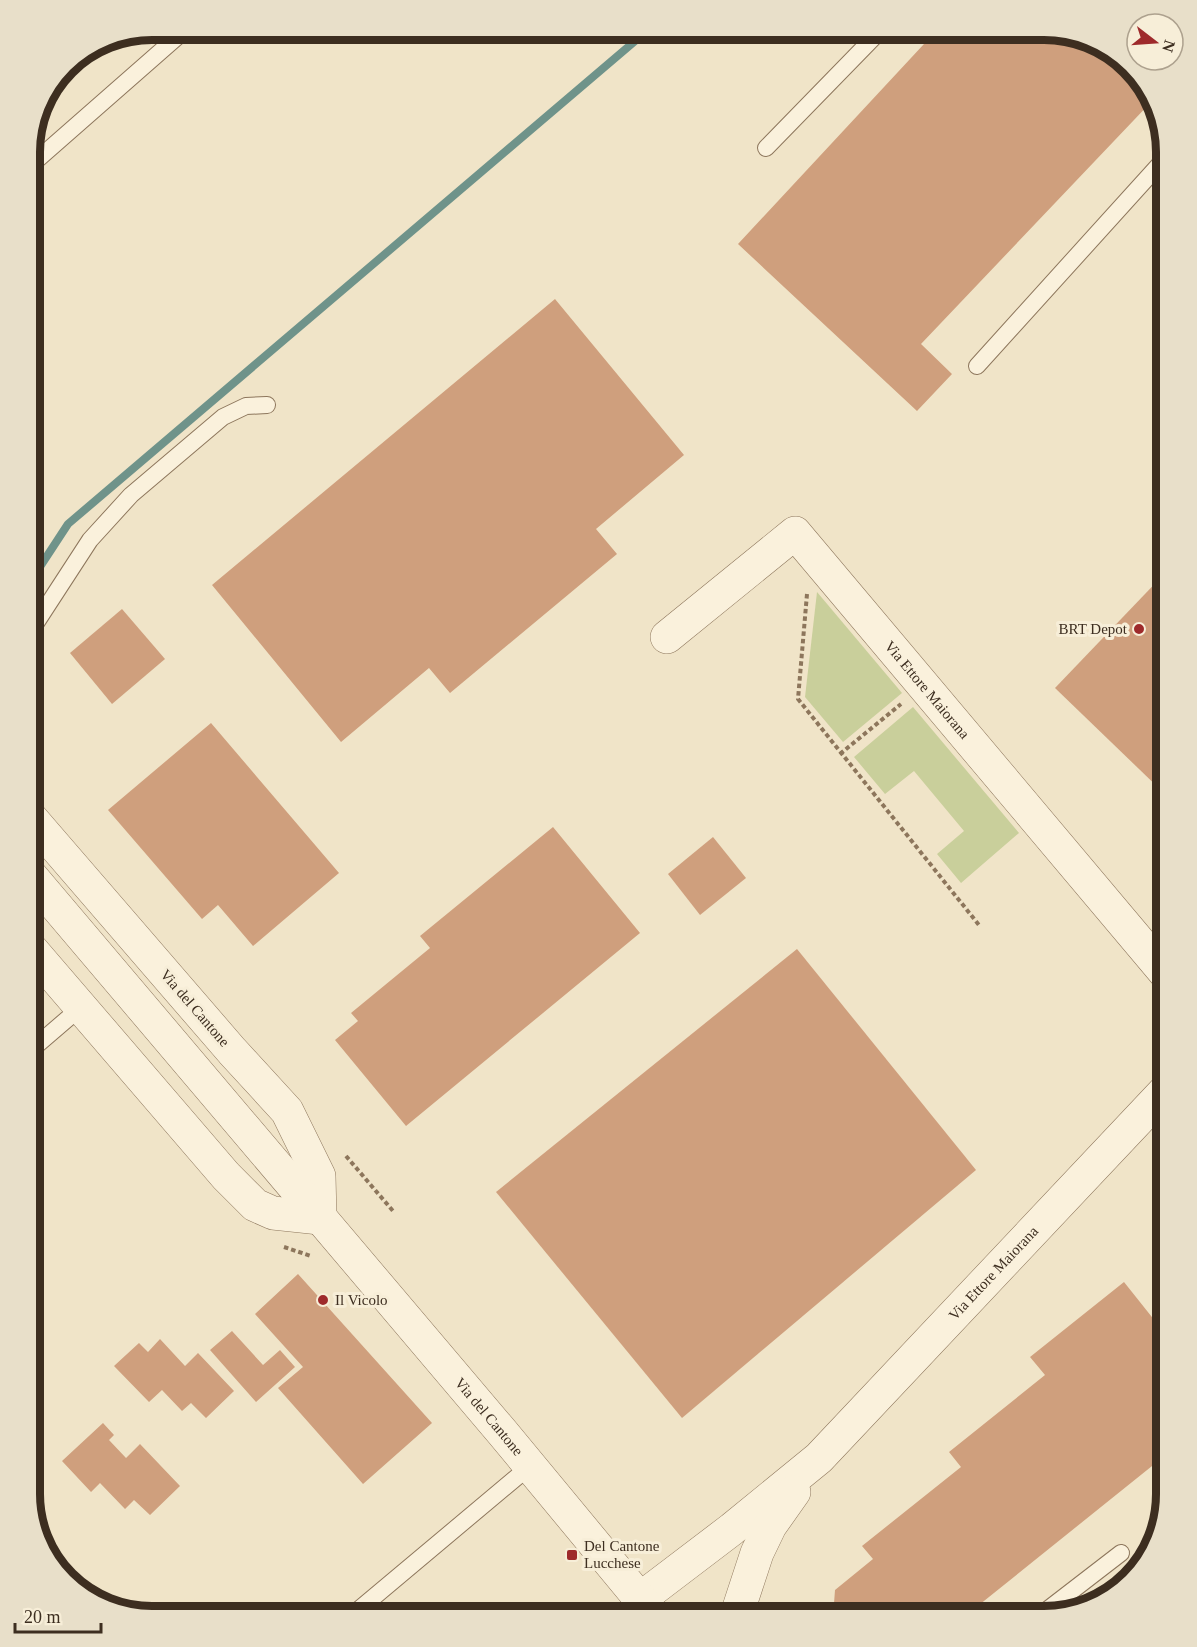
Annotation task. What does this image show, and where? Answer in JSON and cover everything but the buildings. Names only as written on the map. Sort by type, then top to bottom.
[{"type":"street","name":"Via Ettore Maiorana","points":[[667,637],[795,533],[1156,962]]},
{"type":"street","name":"Via del Cantone","points":[[40,829],[232,1051],[287,1111],[319,1176],[320,1218]]},
{"type":"street","name":"Via del Cantone","points":[[40,886],[645,1606]]},
{"type":"street","points":[[40,960],[226,1176],[255,1205],[273,1213],[320,1218]]},
{"type":"street","name":"Via Ettore Maiorana","points":[[649,1606],[732,1529],[819,1458],[1156,1101]]},
{"type":"street","name":"Via Ettore Maiorana","points":[[740,1606],[757,1553],[770,1526],[819,1458]]},
{"type":"lane","points":[[41,156],[174,40]]},
{"type":"lane","points":[[766,148],[870,41]]},
{"type":"lane","points":[[977,366],[1156,168]]},
{"type":"lane","points":[[41,616],[90,540],[131,495],[224,417],[246,406],[267,405]]},
{"type":"lane","points":[[40,1043],[80,1008]]},
{"type":"lane","points":[[363,1606],[530,1467]]},
{"type":"lane","points":[[1052,1606],[1121,1553]]},
{"type":"path","points":[[810,549],[798,699],[979,925]]},
{"type":"path","points":[[840,754],[925,685]]},
{"type":"path","points":[[276,1244],[321,1260]]},
{"type":"green space","points":[[817,592],[902,693],[843,742],[805,697]]},
{"type":"green space","points":[[913,707],[1019,833],[961,883],[937,854],[964,831],[914,771],[885,794],[854,757]]},
{"type":"waterway","points":[[41,566],[68,524],[636,41]]},
{"type":"place","name":"BRT Depot","points":[[1139,629]]},
{"type":"place","name":"Il Vicolo","points":[[323,1300]]},
{"type":"place","name":"Del Cantone Lucchese","points":[[572,1555]]}]
